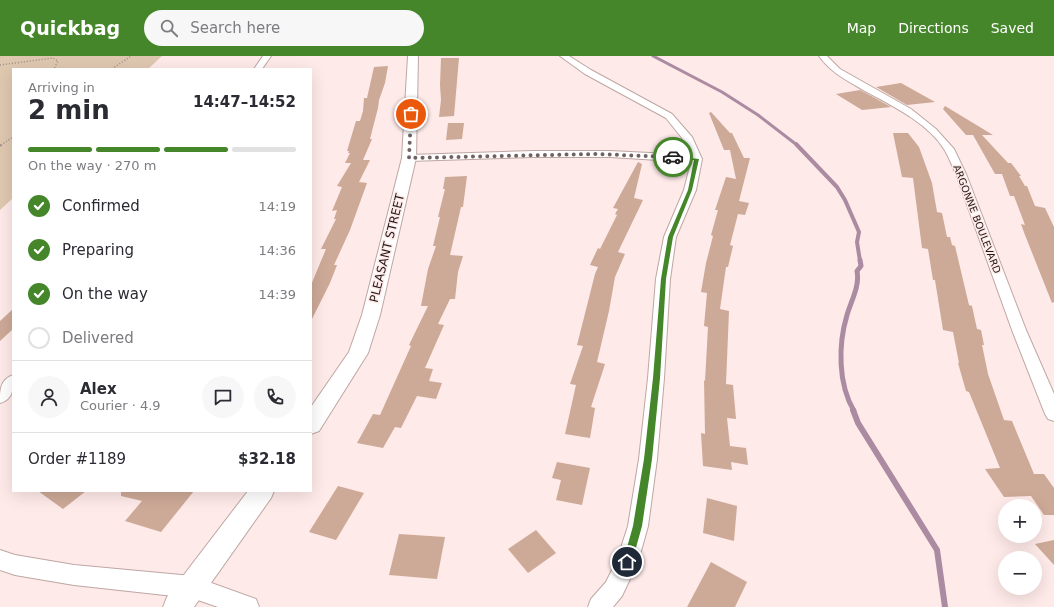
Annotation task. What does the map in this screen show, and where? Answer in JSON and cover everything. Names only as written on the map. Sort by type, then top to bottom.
[{"type":"street","points":[[259,68],[267,56]]},
{"type":"street","name":"PLEASANT STREET","points":[[312,423],[358,353],[371,315],[409,158],[413,56]]},
{"type":"street","points":[[564,56],[588,72],[669,116],[688,137],[697,159],[690,190],[670,237],[665,272],[648,459],[638,526],[627,562],[614,589],[599,607]]},
{"type":"street","name":"ARGONNE BOULEVARD","points":[[823,56],[837,71],[924,123],[944,143],[952,154],[962,174],[1019,330],[1054,414]]},
{"type":"street","points":[[409,158],[533,154],[610,154],[697,159]]},
{"type":"street","points":[[0,397],[12,382]]},
{"type":"street","points":[[184,597],[261,492]]},
{"type":"street","points":[[0,560],[15,565],[184,597],[248,607]]},
{"type":"path","points":[[113,68],[131,56]]},
{"type":"path","points":[[0,65],[53,58],[58,61],[54,68]]},
{"type":"path","points":[[0,146],[12,138]]},
{"type":"shaded area","points":[[0,56],[162,56],[149,68],[12,68],[12,199],[0,210]]},
{"type":"building","points":[[441,58],[459,58],[454,116],[439,117],[441,100]]},
{"type":"building","points":[[388,66],[370,139],[372,139],[363,160],[370,160],[359,182],[367,183],[350,230],[334,265],[337,265],[330,283],[312,319],[312,283],[326,249],[321,249],[336,219],[334,219],[337,210],[332,211],[342,187],[337,186],[351,163],[345,163],[350,153],[347,151],[356,121],[360,121],[363,111],[364,98],[367,98],[374,67]]},
{"type":"building","points":[[901,83],[935,102],[907,105],[876,87]]},
{"type":"building","points":[[860,90],[891,107],[862,110],[836,94]]},
{"type":"building","points":[[945,106],[993,135],[982,135],[1008,163],[1011,163],[1021,176],[1019,176],[1025,186],[1027,186],[1035,206],[1045,208],[1054,227],[1054,302],[1052,303],[1025,235],[1021,224],[1025,225],[1014,196],[1010,196],[1002,174],[995,174],[973,135],[966,135],[943,109]]},
{"type":"building","points":[[711,112],[730,133],[732,133],[744,158],[750,158],[739,201],[749,203],[745,215],[738,214],[730,245],[733,246],[728,267],[726,267],[720,309],[729,311],[726,384],[733,385],[736,419],[727,418],[730,446],[746,448],[748,465],[731,462],[732,470],[703,466],[701,433],[705,434],[704,380],[705,381],[708,327],[704,326],[707,293],[701,292],[713,236],[711,235],[718,210],[715,210],[726,177],[736,179],[730,150],[724,150],[709,113]]},
{"type":"building","points":[[448,123],[464,123],[462,139],[446,140]]},
{"type":"building","points":[[893,133],[908,133],[919,147],[932,183],[937,212],[942,213],[947,237],[950,237],[952,245],[955,246],[969,305],[972,306],[977,329],[981,330],[984,345],[982,345],[988,374],[1004,420],[1012,421],[1034,474],[1044,474],[1054,488],[1054,515],[1044,515],[1042,512],[1042,499],[1033,499],[1031,496],[1004,497],[985,469],[1000,468],[969,392],[966,391],[958,363],[953,332],[943,330],[935,280],[933,280],[928,249],[922,248],[913,178],[902,177]]},
{"type":"building","points":[[638,162],[642,164],[634,198],[643,200],[618,252],[625,254],[615,277],[597,362],[605,364],[591,407],[595,408],[590,438],[565,434],[576,385],[570,384],[583,346],[577,345],[598,267],[590,265],[617,215],[615,214],[618,209],[613,208]]},
{"type":"building","points":[[467,176],[463,207],[461,207],[450,255],[463,256],[458,272],[455,299],[450,299],[438,324],[444,325],[425,368],[433,369],[429,381],[442,383],[436,399],[417,396],[401,428],[395,427],[383,448],[357,443],[373,414],[380,415],[411,346],[409,345],[428,306],[421,306],[428,269],[436,246],[433,246],[445,189],[443,189],[445,177]]},
{"type":"building","points":[[12,310],[12,330],[0,341],[0,321]]},
{"type":"building","points":[[557,462],[590,468],[582,505],[556,500],[561,480],[552,478]]},
{"type":"building","points":[[338,486],[364,493],[336,540],[309,532]]},
{"type":"building","points":[[39,492],[85,492],[63,509]]},
{"type":"building","points":[[121,492],[193,492],[161,532],[125,521],[142,501],[121,496]]},
{"type":"building","points":[[707,498],[737,506],[734,541],[703,533]]},
{"type":"building","points":[[536,530],[556,553],[528,573],[508,549]]},
{"type":"building","points":[[399,534],[445,537],[437,579],[389,575]]},
{"type":"building","points":[[1054,540],[1054,565],[1035,544]]},
{"type":"building","points":[[711,562],[747,582],[735,607],[687,607]]},
{"type":"waterway","points":[[653,56],[722,92],[758,115],[797,145]]},
{"type":"waterway","points":[[797,145],[837,187],[845,200],[859,232],[857,242],[860,261]]},
{"type":"waterway","points":[[854,411],[842,377],[841,351],[844,327],[856,288],[858,277],[857,271],[861,266],[860,260]]},
{"type":"waterway","points":[[853,410],[858,423],[937,550],[945,607]]},
{"type":"way so far","points":[[411,114],[409,158],[533,154],[610,154],[673,157]]},
{"type":"route","points":[[627,562],[638,526],[648,459],[664,279],[670,237],[690,190],[697,159],[673,157]]}]
